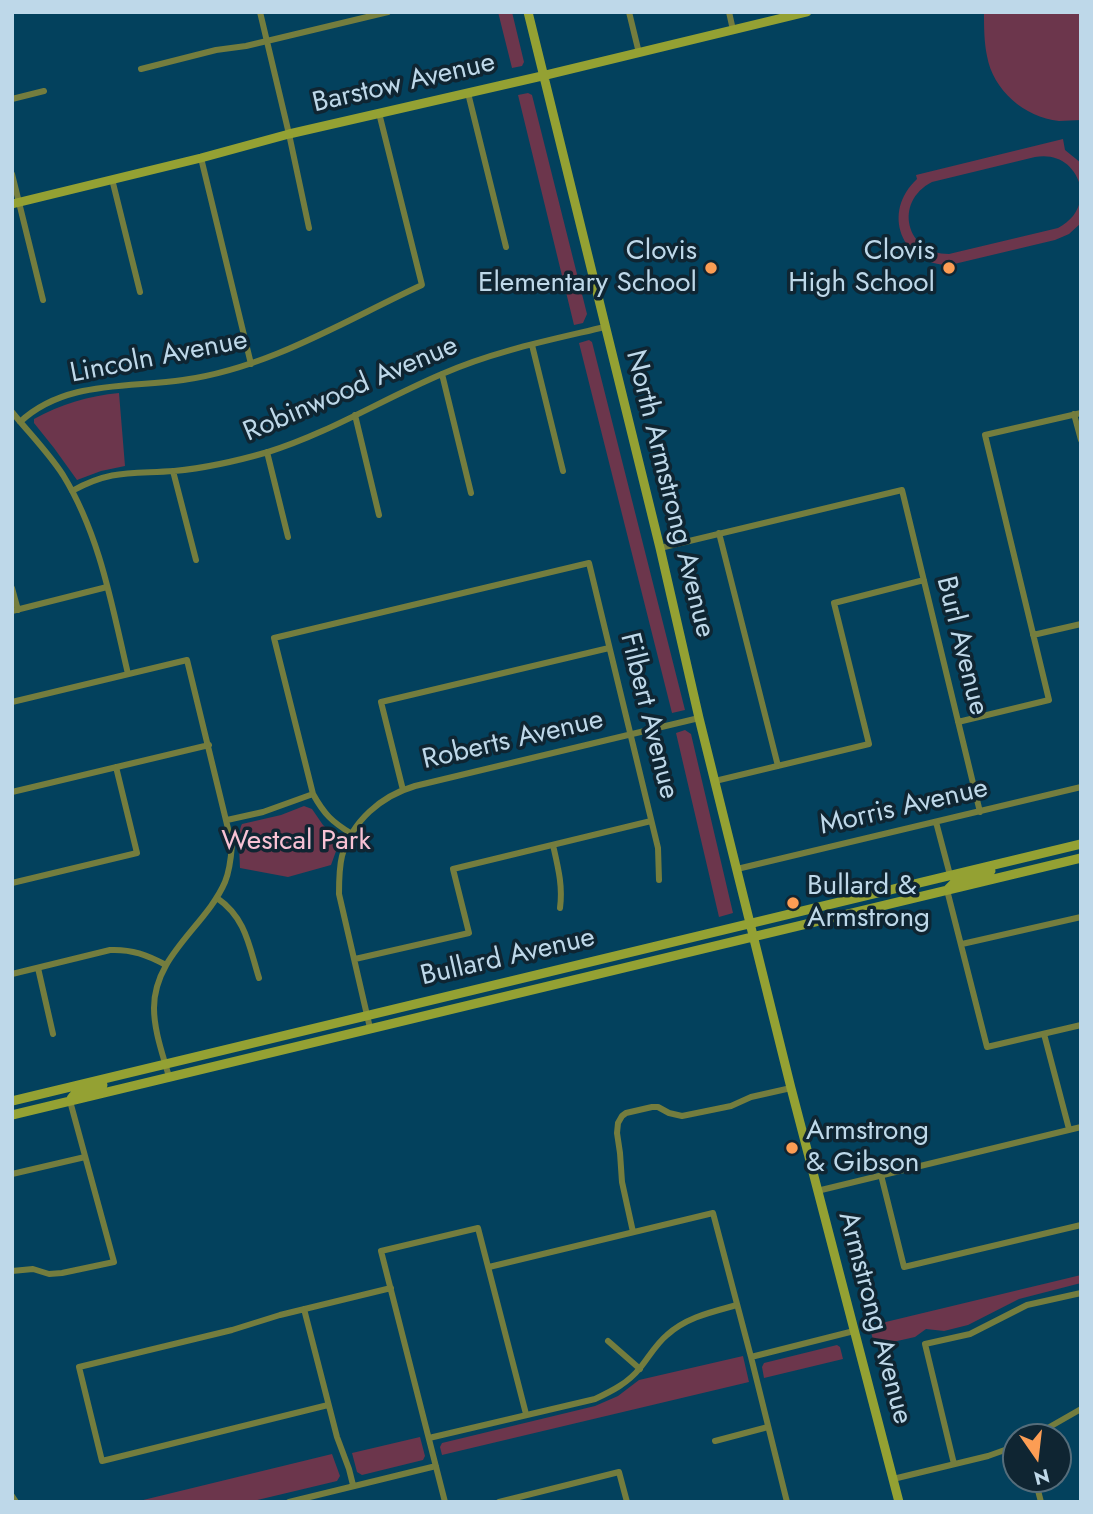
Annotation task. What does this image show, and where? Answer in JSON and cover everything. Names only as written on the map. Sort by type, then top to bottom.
[{"type":"street","points":[[260,12],[309,228]]},
{"type":"street","points":[[141,69],[216,50],[246,47],[388,12]]},
{"type":"street","points":[[528,12],[542,76]]},
{"type":"street","points":[[629,12],[639,53]]},
{"type":"street","points":[[729,12],[733,30]]},
{"type":"street","name":"Barstow Avenue","points":[[16,203],[289,134],[807,12]]},
{"type":"street","name":"North Armstrong Avenue","points":[[542,76],[751,923]]},
{"type":"street","points":[[12,99],[44,91]]},
{"type":"street","points":[[468,93],[506,247]]},
{"type":"street","name":"Lincoln Avenue","points":[[20,422],[28,414],[50,402],[80,391],[101,386],[184,380],[251,364],[280,353],[422,285],[379,113]]},
{"type":"street","points":[[201,158],[251,364]]},
{"type":"street","points":[[12,174],[16,203],[43,300]]},
{"type":"street","points":[[113,179],[140,292]]},
{"type":"street","name":"Robinwood Avenue","points":[[72,491],[103,476],[173,471],[267,452],[323,431],[475,361],[605,327]]},
{"type":"street","points":[[532,345],[563,471]]},
{"type":"street","points":[[442,374],[471,493]]},
{"type":"street","points":[[12,412],[47,453],[85,516],[107,587],[128,674]]},
{"type":"street","points":[[958,722],[1049,700],[985,435],[1078,413],[1081,440]]},
{"type":"street","points":[[355,415],[379,515]]},
{"type":"street","points":[[267,452],[288,537]]},
{"type":"street","points":[[173,471],[196,560]]},
{"type":"street","name":"Burl Avenue","points":[[719,533],[902,490],[980,812]]},
{"type":"street","points":[[660,548],[719,533],[778,766]]},
{"type":"street","name":"Filbert Avenue","points":[[313,794],[274,638],[589,563],[658,848],[659,880]]},
{"type":"street","points":[[715,781],[869,744],[834,603],[924,580]]},
{"type":"street","points":[[12,588],[15,610],[107,587]]},
{"type":"street","points":[[1033,635],[1081,624]]},
{"type":"street","points":[[404,790],[381,702],[609,648]]},
{"type":"street","points":[[12,702],[187,660],[232,845],[231,864],[226,881],[217,898],[166,965],[155,993],[155,1021],[169,1077]]},
{"type":"street","name":"Roberts Avenue","points":[[370,1028],[339,894],[339,872],[342,855],[352,834],[374,807],[389,796],[404,790],[699,718]]},
{"type":"street","points":[[12,792],[209,745]]},
{"type":"street","points":[[12,883],[137,853],[116,767]]},
{"type":"street","name":"Morris Avenue","points":[[737,869],[1081,787]]},
{"type":"street","points":[[227,820],[272,809],[313,794],[328,817],[352,834]]},
{"type":"street","points":[[355,960],[469,933],[453,869],[652,821]]},
{"type":"street","points":[[936,822],[950,875]]},
{"type":"street","points":[[553,845],[561,876],[560,908]]},
{"type":"street","name":"Bullard Avenue","points":[[12,1101],[1081,845]]},
{"type":"street","name":"Bullard Avenue","points":[[12,1115],[1081,858]]},
{"type":"street","name":"Bullard Avenue","points":[[947,890],[955,882],[989,872],[1015,860]]},
{"type":"street","points":[[947,890],[987,1047],[1081,1025]]},
{"type":"street","points":[[217,898],[240,920],[259,978]]},
{"type":"street","points":[[962,944],[1081,917]]},
{"type":"street","name":"Armstrong Avenue","points":[[751,923],[817,1191],[893,1479]]},
{"type":"street","points":[[12,974],[122,950],[148,956],[166,965]]},
{"type":"street","points":[[38,968],[53,1034]]},
{"type":"street","points":[[1044,1034],[1069,1129]]},
{"type":"street","points":[[12,1271],[33,1269],[62,1273],[114,1262],[70,1101],[76,1093],[102,1086],[113,1077]]},
{"type":"street","points":[[633,1232],[622,1182],[617,1133],[622,1116],[658,1107],[682,1116],[731,1106],[751,1097],[791,1088]]},
{"type":"street","points":[[817,1191],[1081,1126]]},
{"type":"street","points":[[12,1174],[85,1157]]},
{"type":"street","points":[[881,1175],[905,1267],[1081,1225]]},
{"type":"street","points":[[489,1267],[713,1213],[787,1502]]},
{"type":"street","points":[[445,1502],[381,1251],[478,1228],[526,1414]]},
{"type":"street","points":[[328,1405],[102,1461],[79,1367],[391,1288]]},
{"type":"street","points":[[954,1464],[925,1345],[970,1334],[1027,1305],[1081,1293]]},
{"type":"street","points":[[429,1438],[595,1399],[626,1382],[666,1336],[680,1325],[708,1312],[737,1305]]},
{"type":"street","points":[[304,1309],[328,1405],[353,1485]]},
{"type":"street","points":[[751,1357],[854,1331]]},
{"type":"street","points":[[608,1341],[640,1369]]},
{"type":"street","points":[[1056,1423],[1081,1409]]},
{"type":"street","points":[[715,1441],[768,1427]]},
{"type":"street","points":[[899,1502],[893,1479],[1002,1450]]},
{"type":"street","points":[[289,1501],[436,1466]]},
{"type":"street","points":[[499,1502],[619,1472],[627,1502]]},
{"type":"street","points":[[12,1496],[16,1502]]},
{"type":"green space","points":[[498,12],[512,12],[524,62],[522,66],[512,68]]},
{"type":"green space","points":[[984,12],[1081,12],[1081,120],[1059,121],[1034,114],[1022,108],[1003,90],[990,68],[987,56]]},
{"type":"green space","points":[[518,95],[532,95],[587,314],[583,323],[574,325]]},
{"type":"green space","points":[[1063,139],[1065,150],[1081,163],[1081,188],[1075,173],[1064,162],[1051,157],[1035,157],[932,182],[920,191],[912,202],[909,214],[914,236],[923,246],[934,252],[949,254],[1058,228],[1073,216],[1081,198],[1081,223],[1069,234],[1055,240],[950,265],[933,263],[919,256],[909,246],[899,221],[900,206],[906,192],[917,179],[916,175]]},
{"type":"green space","points":[[589,340],[592,342],[685,710],[672,713],[579,343]]},
{"type":"green space","points":[[119,393],[125,466],[77,480],[34,423],[34,419],[75,402]]},
{"type":"green space","points":[[685,730],[691,734],[733,913],[719,917],[676,733]]},
{"type":"green space","name":"Westcal Park","points":[[304,806],[312,809],[339,843],[331,865],[288,877],[240,868],[239,839],[242,824],[281,815]]},
{"type":"green space","points":[[1081,1275],[1081,1283],[1019,1299],[968,1325],[944,1331],[926,1329],[915,1337],[875,1346],[869,1326]]},
{"type":"green space","points":[[837,1345],[843,1359],[764,1378],[764,1363]]},
{"type":"green space","points":[[743,1356],[749,1382],[442,1455],[442,1443],[595,1406],[618,1396],[639,1380]]},
{"type":"green space","points":[[420,1437],[425,1456],[423,1460],[362,1475],[357,1472],[352,1453]]},
{"type":"green space","points":[[332,1454],[340,1476],[337,1481],[249,1502],[135,1502]]},
{"type":"place","name":"Clovis Elementary School","points":[[711,268]]},
{"type":"place","name":"Clovis High School","points":[[949,268]]},
{"type":"place","name":"Bullard & Armstrong","points":[[793,903]]},
{"type":"place","name":"Armstrong & Gibson","points":[[792,1148]]}]
